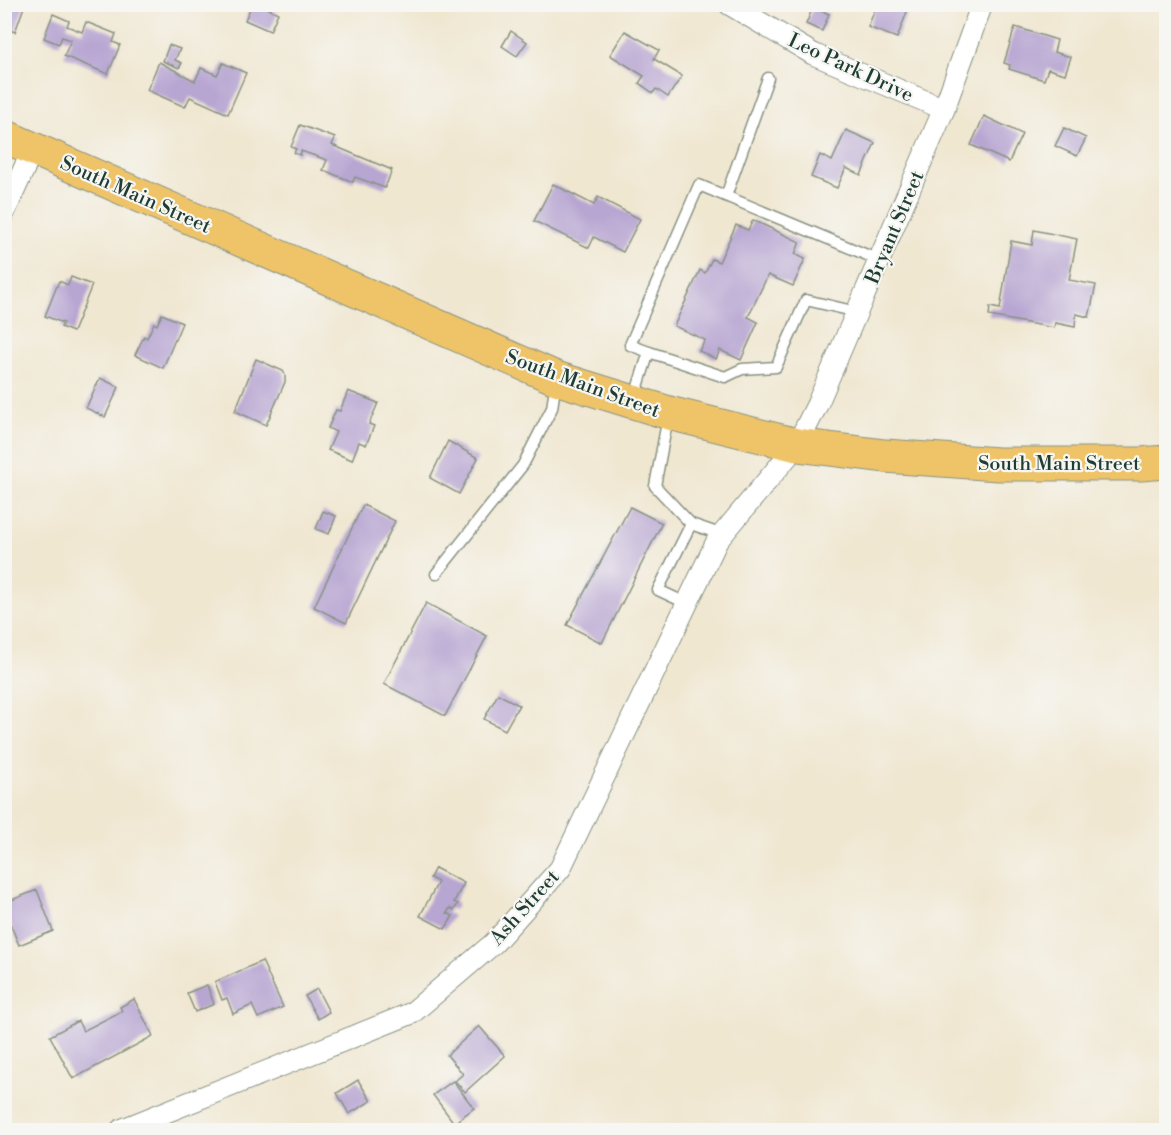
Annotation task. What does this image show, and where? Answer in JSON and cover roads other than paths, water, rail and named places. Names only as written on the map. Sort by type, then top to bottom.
[{"type":"main road","name":"South Main Street","points":[[19,143],[556,378],[669,413],[797,445],[885,456],[998,464],[1167,462]]},
{"type":"street","name":"Leo Park Drive","points":[[729,4],[813,54],[944,109]]},
{"type":"street","name":"Bryant Street","points":[[797,445],[817,405],[944,109],[982,4]]},
{"type":"street","points":[[4,213],[19,143]]},
{"type":"street","name":"Ash Street","points":[[120,1131],[412,1013],[494,943],[560,869],[717,541],[797,445]]},
{"type":"lane","points":[[726,196],[768,78]]},
{"type":"lane","points":[[857,312],[806,300],[776,368],[742,369],[725,377],[630,345],[699,185],[879,260]]},
{"type":"lane","points":[[633,402],[649,352]]},
{"type":"lane","points":[[436,574],[523,465],[552,408],[556,378]]},
{"type":"lane","points":[[669,413],[655,486],[691,524],[723,535]]},
{"type":"lane","points":[[686,603],[658,590],[691,524]]}]
